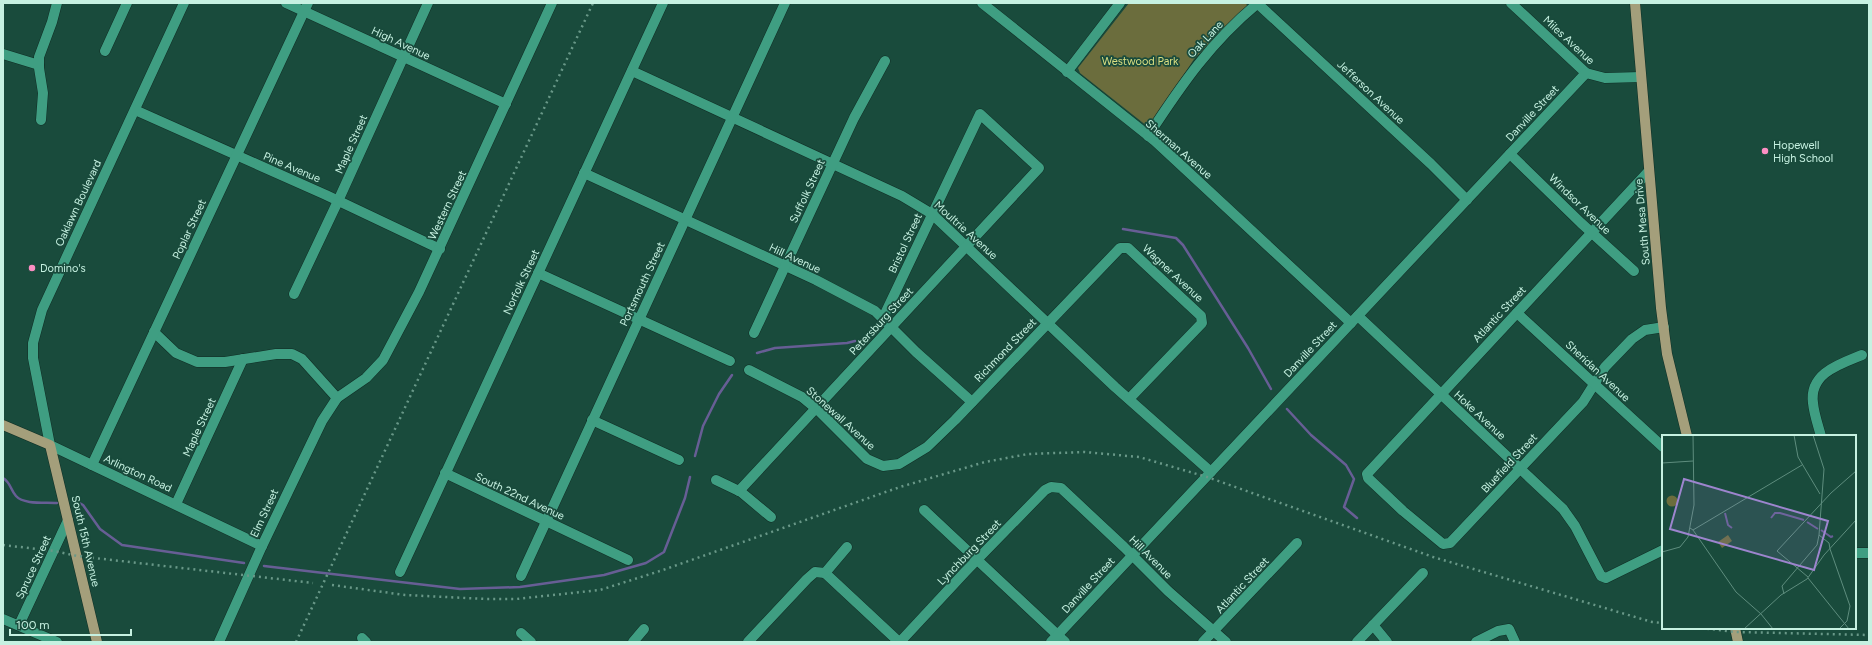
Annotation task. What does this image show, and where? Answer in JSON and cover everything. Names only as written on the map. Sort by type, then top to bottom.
[{"type":"main road","name":"South Mesa Drive","points":[[1636,3],[1649,171],[1664,327],[1672,375],[1687,435]]},
{"type":"main road","name":"Arlington Road","points":[[3,425],[50,445]]},
{"type":"main road","name":"South 15th Avenue","points":[[50,445],[98,642]]},
{"type":"main road","points":[[1735,629],[1738,642]]},
{"type":"street","points":[[41,120],[43,94],[38,65],[39,57],[52,22],[57,3]]},
{"type":"street","points":[[105,52],[127,3]]},
{"type":"street","name":"Oaklawn Boulevard","points":[[50,445],[33,364],[33,343],[37,326],[42,310],[184,3]]},
{"type":"street","name":"High Avenue","points":[[286,3],[306,7],[402,57],[506,104]]},
{"type":"street","name":"Maple Street","points":[[294,294],[428,3]]},
{"type":"street","name":"Western Street","points":[[338,398],[366,378],[383,360],[440,248],[552,3]]},
{"type":"street","name":"Norfolk Street","points":[[400,572],[663,3]]},
{"type":"street","name":"Portsmouth Street","points":[[521,576],[785,3]]},
{"type":"street","name":"Sherman Avenue","points":[[982,3],[1148,136],[1355,319]]},
{"type":"street","points":[[1067,72],[1120,3]]},
{"type":"street","name":"Oak Lane","points":[[1148,136],[1198,63],[1231,28],[1258,3]]},
{"type":"street","name":"Jefferson Avenue","points":[[1258,3],[1431,164],[1467,200]]},
{"type":"street","name":"Miles Avenue","points":[[1511,3],[1586,73],[1605,78],[1641,77]]},
{"type":"street","name":"Poplar Street","points":[[92,465],[235,156],[306,7]]},
{"type":"street","points":[[3,54],[38,65]]},
{"type":"street","name":"Suffolk Street","points":[[754,333],[832,165],[871,85],[885,61]]},
{"type":"street","name":"Moultrie Avenue","points":[[632,71],[832,165],[902,196],[932,214],[1129,399],[1211,472]]},
{"type":"street","name":"Danville Street","points":[[1058,640],[1133,555],[1586,73]]},
{"type":"street","name":"Pine Avenue","points":[[135,110],[440,248]]},
{"type":"street","name":"Petersburg Street","points":[[739,491],[1039,168],[980,114]]},
{"type":"street","name":"Bristol Street","points":[[883,318],[980,114]]},
{"type":"street","name":"Windsor Avenue","points":[[1510,154],[1634,271]]},
{"type":"street","name":"Atlantic Street","points":[[1367,474],[1649,171]]},
{"type":"street","name":"Hill Avenue","points":[[584,173],[786,266],[850,297],[875,311],[916,352],[972,402]]},
{"type":"street","name":"Richmond Street","points":[[899,464],[927,447],[1120,248],[1124,247]]},
{"type":"street","name":"Wagner Avenue","points":[[1124,247],[1128,248],[1157,273],[1201,316],[1202,319],[1202,323],[1129,399]]},
{"type":"street","points":[[538,273],[730,361]]},
{"type":"street","name":"Sheridan Avenue","points":[[1517,313],[1662,446]]},
{"type":"street","name":"Hoke Avenue","points":[[1355,319],[1441,395],[1520,468],[1570,517],[1599,574],[1603,578],[1606,578],[1662,550]]},
{"type":"street","name":"Bluefield Street","points":[[1367,474],[1368,478],[1403,512],[1427,532],[1443,544],[1450,543],[1583,402],[1605,367],[1632,339],[1645,330],[1664,327]]},
{"type":"street","points":[[154,332],[176,353],[197,362],[225,362],[276,354],[292,354],[298,356],[338,398]]},
{"type":"street","points":[[1821,435],[1813,403],[1815,387],[1824,373],[1830,368],[1862,355]]},
{"type":"street","name":"Maple Street","points":[[176,504],[243,359]]},
{"type":"street","name":"Stonewall Avenue","points":[[749,370],[792,391],[816,408],[866,459],[883,466],[899,464]]},
{"type":"street","name":"Elm Street","points":[[219,642],[262,546],[322,421],[338,398]]},
{"type":"street","points":[[592,420],[679,460]]},
{"type":"street","name":"Arlington Road","points":[[50,445],[262,546]]},
{"type":"street","name":"South 22nd Avenue","points":[[445,473],[628,560]]},
{"type":"street","points":[[716,480],[739,491],[771,517]]},
{"type":"street","name":"Lynchburg Street","points":[[899,642],[1045,490],[1051,487],[1060,488]]},
{"type":"street","name":"Hill Avenue","points":[[1060,488],[1133,555],[1168,591],[1226,642]]},
{"type":"street","points":[[924,510],[1058,640]]},
{"type":"street","name":"Spruce Street","points":[[19,625],[68,520]]},
{"type":"street","name":"Atlantic Street","points":[[1203,642],[1297,543]]},
{"type":"street","points":[[825,573],[847,547]]},
{"type":"street","points":[[1856,553],[1869,553]]},
{"type":"street","points":[[748,642],[814,572],[825,573],[899,642]]},
{"type":"street","points":[[1357,642],[1423,573]]},
{"type":"street","points":[[3,619],[58,642]]},
{"type":"street","points":[[1373,625],[1387,642]]},
{"type":"street","points":[[1476,642],[1498,631],[1509,629],[1515,642]]},
{"type":"street","points":[[633,642],[644,630]]},
{"type":"street","points":[[521,633],[531,642]]},
{"type":"green space","name":"Westwood Park","points":[[1129,3],[1246,3],[1247,6],[1194,59],[1151,125],[1147,126],[1080,73],[1078,68]]},
{"type":"waterway","points":[[1123,229],[1176,238],[1183,245],[1248,348],[1271,389]]},
{"type":"waterway","points":[[757,353],[775,348],[847,343],[855,341]]},
{"type":"waterway","points":[[695,456],[703,426],[719,394],[732,375]]},
{"type":"waterway","points":[[1287,409],[1311,435],[1346,465],[1354,479],[1344,507],[1357,518]]},
{"type":"waterway","points":[[264,566],[460,589],[520,587],[604,575],[646,563],[664,552],[685,498],[690,477]]},
{"type":"waterway","points":[[3,478],[8,482],[16,496],[24,501],[57,503]]},
{"type":"waterway","points":[[76,501],[83,505],[100,529],[122,545],[244,563]]},
{"type":"railway","points":[[296,642],[593,3]]},
{"type":"railway","points":[[332,585],[405,595],[486,599],[516,599],[600,590],[660,571],[900,487],[985,462],[1028,454],[1085,452],[1139,457],[1207,477],[1433,557],[1652,622],[1662,623]]},
{"type":"railway","points":[[3,545],[54,551],[77,556],[313,583]]},
{"type":"railway","points":[[1710,629],[1736,632],[1869,635]]},
{"type":"place","name":"Hopewell High School","points":[[1765,151]]},
{"type":"place","name":"Domino's","points":[[32,268]]}]
